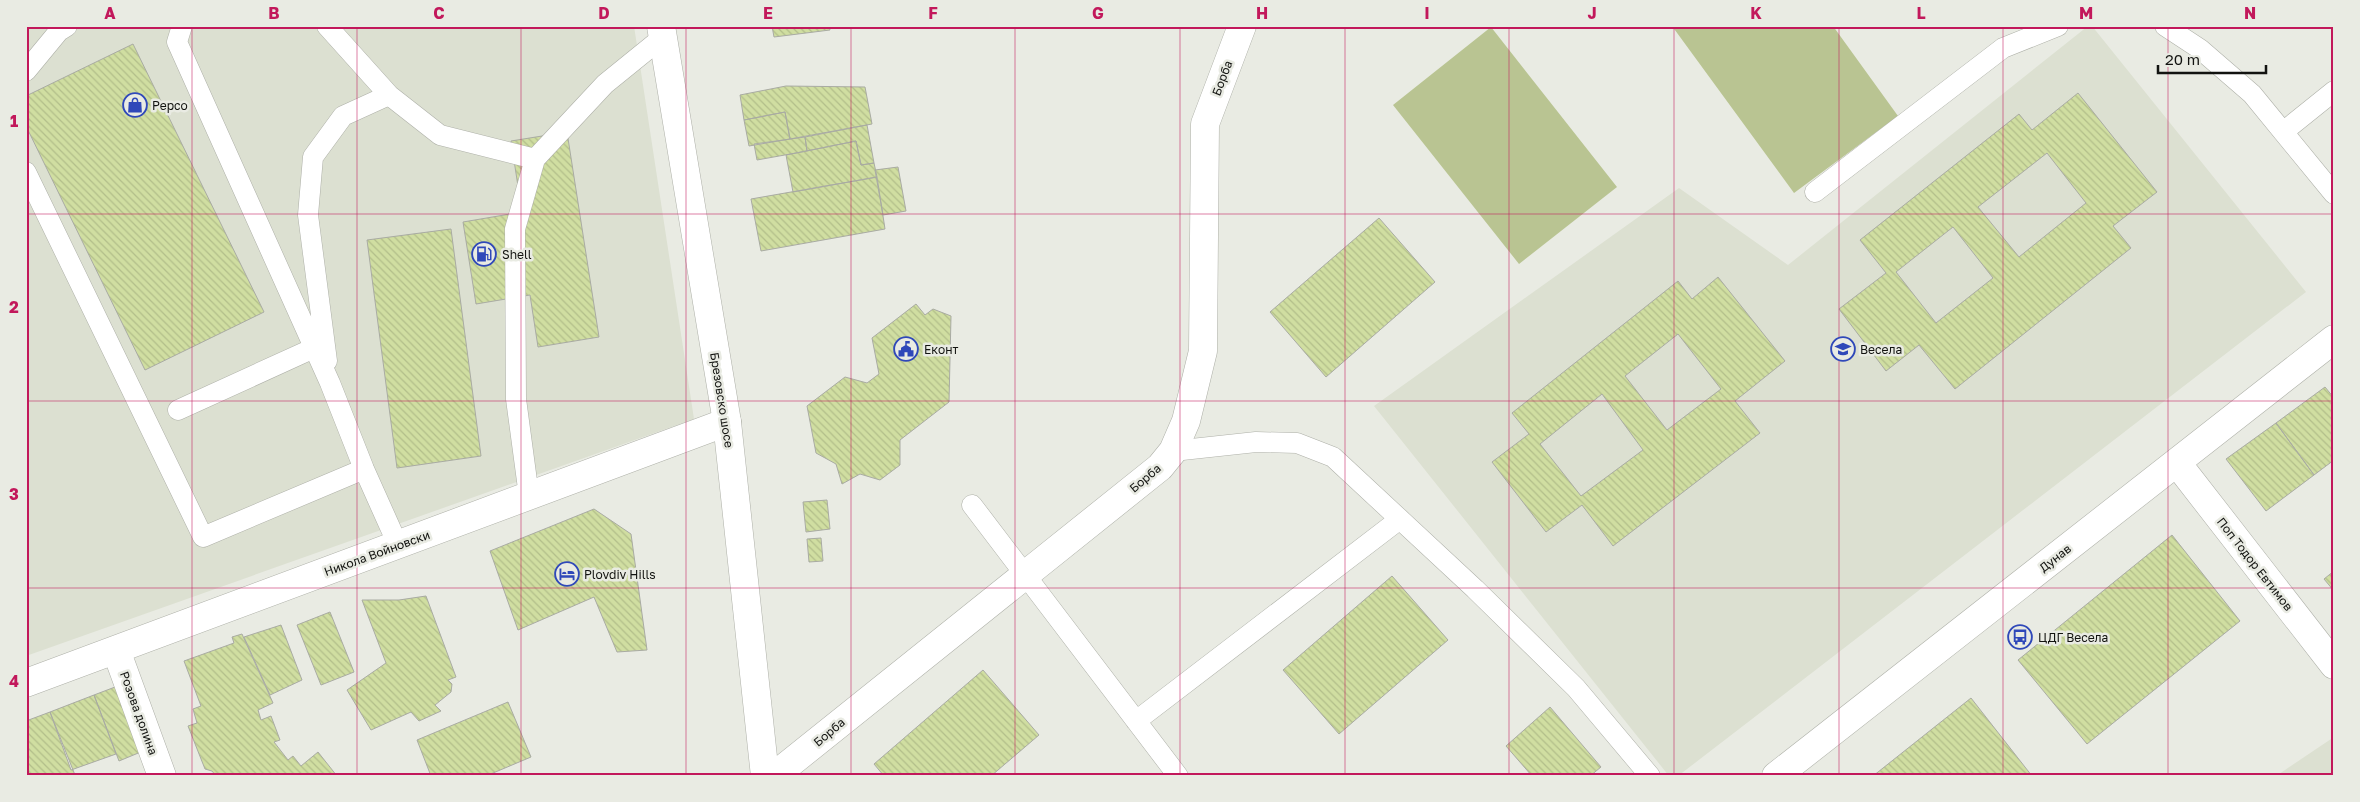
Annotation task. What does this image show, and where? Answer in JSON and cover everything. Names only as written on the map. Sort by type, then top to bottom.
[{"type":"street","name":"Борба","points":[[774,776],[1160,467],[1173,451],[1186,421],[1203,351],[1205,124],[1242,26]]},
{"type":"street","name":"Брезовско шосе","points":[[662,32],[727,422],[765,776]]},
{"type":"street","name":"Дунав","points":[[1776,776],[2334,339]]},
{"type":"street","name":"Никола Войновски","points":[[26,683],[727,422]]},
{"type":"street","name":"Поп Тодор Евтимов","points":[[2176,463],[2334,665]]},
{"type":"street","name":"Розова долина","points":[[116,650],[162,776]]},
{"type":"lane","points":[[26,71],[59,31],[67,26]]},
{"type":"lane","points":[[182,26],[178,42],[330,383],[364,469],[398,545]]},
{"type":"lane","points":[[328,26],[389,95],[440,135],[535,159]]},
{"type":"lane","points":[[1815,192],[2003,48],[2058,26]]},
{"type":"lane","points":[[2165,26],[2200,49],[2252,94],[2334,194]]},
{"type":"lane","points":[[529,496],[516,399],[515,228],[535,159],[606,84],[662,32]]},
{"type":"lane","points":[[2283,132],[2334,91]]},
{"type":"lane","points":[[330,383],[308,216],[313,157],[343,116],[389,95]]},
{"type":"lane","points":[[26,172],[203,537],[364,469]]},
{"type":"lane","points":[[178,410],[314,348]]},
{"type":"lane","points":[[1173,451],[1256,442],[1297,444],[1334,456],[1576,688],[1650,776]]},
{"type":"lane","points":[[972,505],[1178,776]]},
{"type":"lane","points":[[1136,721],[1400,519]]},
{"type":"shaded area","points":[[26,26],[634,26],[694,419],[26,656]]},
{"type":"shaded area","name":"Весела","points":[[2088,26],[2092,26],[2306,292],[1678,776],[1669,776],[1374,406],[1679,188],[1788,265]]},
{"type":"shaded area","points":[[2334,737],[2334,776],[2276,776]]},
{"type":"green space","points":[[1672,26],[1833,26],[1898,116],[1794,193]]},
{"type":"green space","points":[[1491,27],[1617,187],[1519,264],[1393,105]]},
{"type":"building","points":[[772,26],[829,26],[830,30],[774,37]]},
{"type":"building","points":[[133,44],[264,312],[145,370],[26,126],[26,96]]},
{"type":"building","points":[[786,86],[865,87],[872,124],[790,139],[785,112],[744,120],[740,95]]},
{"type":"building","points":[[2078,93],[2157,192],[2113,226],[2131,248],[1955,389],[1919,345],[1886,371],[1839,309],[1886,273],[1860,240],[2019,114],[2032,130]],"holes":[[[2047,153],[2086,203],[2019,257],[1978,207]],[[1953,227],[1993,278],[1936,323],[1896,272]]]},
{"type":"building","points":[[785,112],[790,139],[749,146],[744,120]]},
{"type":"building","points":[[867,125],[874,163],[861,165],[856,141],[807,151],[805,137]]},
{"type":"building","points":[[567,132],[599,337],[538,347],[530,295],[476,304],[463,222],[522,212],[511,141]]},
{"type":"building","points":[[805,137],[807,151],[757,160],[754,144]]},
{"type":"building","points":[[856,141],[861,165],[874,163],[877,177],[793,192],[786,155]]},
{"type":"building","points":[[898,167],[906,211],[883,215],[875,170]]},
{"type":"building","points":[[877,177],[885,229],[761,251],[751,199]]},
{"type":"building","points":[[1379,218],[1435,282],[1326,377],[1270,312]]},
{"type":"building","points":[[451,229],[481,456],[397,468],[367,240]]},
{"type":"building","points":[[1718,277],[1785,361],[1735,401],[1760,433],[1613,546],[1582,505],[1546,532],[1492,462],[1529,434],[1512,413],[1678,281],[1692,299]],"holes":[[[1678,334],[1721,389],[1667,430],[1625,376]],[[1602,394],[1643,450],[1581,496],[1540,444]]]},
{"type":"building","points":[[916,304],[925,315],[933,309],[951,316],[949,402],[900,440],[900,465],[880,480],[860,474],[842,484],[836,464],[816,453],[807,406],[845,377],[867,383],[879,374],[872,338]]},
{"type":"building","points":[[2325,387],[2334,398],[2334,460],[2314,475],[2276,423]]},
{"type":"building","points":[[2276,423],[2314,475],[2266,511],[2226,459]]},
{"type":"building","points":[[827,500],[830,529],[806,532],[803,502]]},
{"type":"building","name":"Plovdiv Hills","points":[[594,509],[631,534],[647,650],[617,652],[594,597],[518,630],[490,551]]},
{"type":"building","points":[[2172,535],[2240,621],[2087,744],[2018,660]]},
{"type":"building","points":[[821,538],[823,561],[809,562],[807,539]]},
{"type":"building","points":[[2334,571],[2334,591],[2324,579]]},
{"type":"building","points":[[1392,576],[1448,640],[1339,734],[1283,670]]},
{"type":"building","points":[[426,596],[456,677],[448,680],[452,684],[451,692],[435,705],[441,711],[419,721],[411,712],[371,730],[347,690],[386,663],[362,600],[399,600]]},
{"type":"building","points":[[330,612],[354,672],[321,685],[297,625]]},
{"type":"building","points":[[281,625],[302,680],[270,695],[244,637]]},
{"type":"building","points":[[242,634],[273,703],[258,710],[261,720],[271,716],[280,740],[274,742],[288,760],[293,756],[301,766],[318,752],[337,776],[216,776],[212,771],[205,769],[188,726],[197,723],[193,709],[201,706],[184,661],[234,643],[232,637]]},
{"type":"building","points":[[983,670],[1039,735],[991,776],[884,776],[874,764]]},
{"type":"building","points":[[123,684],[148,749],[119,761],[94,695]]},
{"type":"building","points":[[94,695],[116,754],[71,770],[50,712]]},
{"type":"building","points":[[1971,698],[2032,776],[1873,776]]},
{"type":"building","points":[[508,702],[531,757],[486,776],[431,776],[417,740]]},
{"type":"building","points":[[1550,707],[1601,767],[1590,776],[1532,776],[1506,746]]},
{"type":"building","points":[[50,712],[75,775],[26,776],[26,721]]},
{"type":"place","name":"Pepco","points":[[135,105]]},
{"type":"place","name":"Shell","points":[[484,254]]},
{"type":"place","name":"Еконт","points":[[906,349]]},
{"type":"place","name":"Весела","points":[[1843,349]]},
{"type":"place","name":"Plovdiv Hills","points":[[567,574]]},
{"type":"place","name":"ЦДГ Весела","points":[[2020,637]]}]
